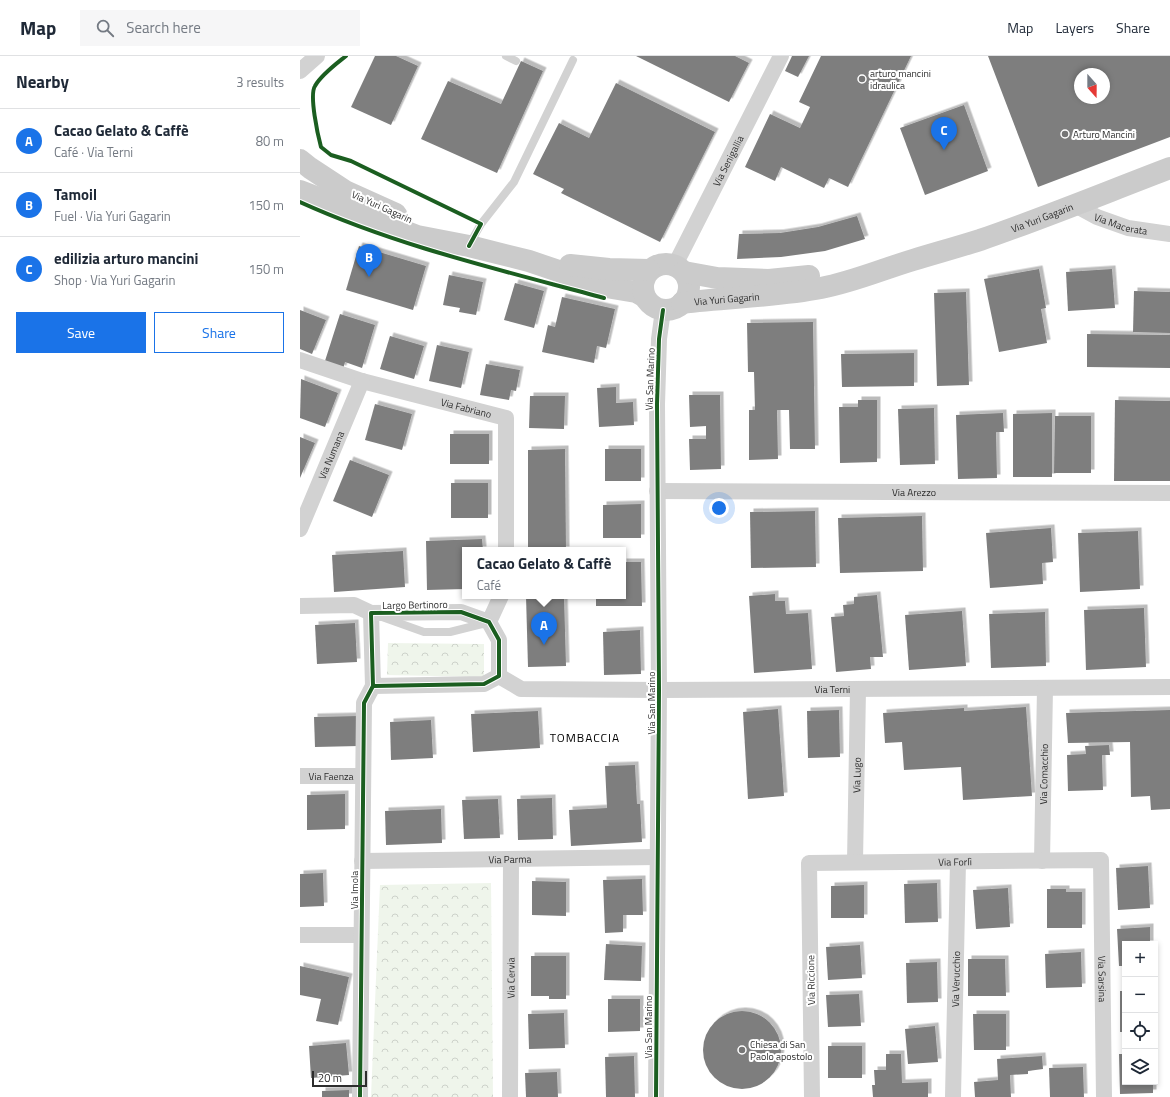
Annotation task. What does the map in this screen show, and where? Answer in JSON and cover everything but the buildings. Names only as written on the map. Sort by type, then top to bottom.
[{"type":"main road","name":"Via Yuri Gagarin","points":[[300,160],[345,191],[469,246]]},
{"type":"main road","name":"Via Yuri Gagarin","points":[[300,191],[417,236],[469,246],[529,261],[606,287],[636,292],[645,297],[649,304],[672,306],[715,299],[770,296],[822,288],[861,278],[911,260],[980,239],[1075,205],[1170,168]]},
{"type":"main road","name":"Via Yuri Gagarin","points":[[529,261],[609,269],[649,270],[657,265],[666,263],[680,269],[717,278],[769,280],[820,276],[911,260]]},
{"type":"main road","name":"Via Yuri Gagarin","points":[[672,306],[689,291],[689,285],[680,269]]},
{"type":"main road","points":[[645,297],[642,283],[649,270]]},
{"type":"street","points":[[300,71],[317,56]]},
{"type":"street","name":"Via Senigallia","points":[[680,269],[781,56]]},
{"type":"street","name":"Via Macerata","points":[[1075,205],[1097,217],[1128,228],[1170,234]]},
{"type":"street","name":"Via San Marino","points":[[656,1097],[659,690],[657,404],[659,339],[672,306]]},
{"type":"street","name":"Via Fabriano","points":[[300,360],[362,381],[506,418],[506,547]]},
{"type":"street","name":"Via Numana","points":[[300,529],[362,381]]},
{"type":"street","name":"Via Arezzo","points":[[657,491],[1170,493]]},
{"type":"street","points":[[373,686],[484,684],[499,676],[499,640],[489,622],[500,599]]},
{"type":"street","points":[[300,606],[354,605],[371,613]]},
{"type":"street","name":"Largo Bertinoro","points":[[373,686],[371,613],[461,612],[489,622]]},
{"type":"street","name":"Via Terni","points":[[499,676],[521,689],[659,690],[1170,687]]},
{"type":"street","name":"Via Imola","points":[[360,1097],[364,703],[373,686]]},
{"type":"street","name":"Via Comacchio","points":[[1042,861],[1045,688]]},
{"type":"street","name":"Via Lugo","points":[[855,862],[858,689]]},
{"type":"street","name":"Via Faenza","points":[[300,776],[363,776]]},
{"type":"street","name":"Via Parma","points":[[362,861],[657,857]]},
{"type":"street","name":"Via Cervia","points":[[510,1097],[511,859]]},
{"type":"street","name":"Via Forlì","points":[[809,863],[1101,860]]},
{"type":"street","name":"Via Sarsina","points":[[1101,860],[1104,1097]]},
{"type":"street","name":"Via Verucchio","points":[[953,1097],[958,862]]},
{"type":"street","name":"Via Riccione","points":[[809,863],[812,1097]]},
{"type":"street","points":[[300,935],[361,935]]},
{"type":"lane","points":[[506,56],[516,61]]},
{"type":"lane","points":[[469,246],[481,224],[514,182],[572,60]]},
{"type":"green space","points":[[388,643],[484,644],[484,677],[387,675]]},
{"type":"green space","points":[[491,883],[493,1097],[371,1097],[380,885]]},
{"type":"cycle path","points":[[346,56],[321,78],[313,91],[315,116],[321,147],[331,155],[351,161],[481,224],[469,246]]},
{"type":"cycle path","points":[[300,202],[374,232],[488,267],[604,298]]},
{"type":"cycle path","points":[[656,1097],[659,690],[657,404],[659,339],[663,310]]},
{"type":"cycle path","points":[[360,1097],[364,703],[373,686],[371,613],[461,612],[489,622],[499,640],[499,676],[484,684],[373,686]]},
{"type":"place","name":"arturo mancini idraulica","points":[[862,79]]},
{"type":"place","name":"Arturo Mancini","points":[[1065,134]]},
{"type":"place","name":"edilizia arturo mancini","points":[[944,150]]},
{"type":"place","name":"Tamoil","points":[[369,277]]},
{"type":"place","name":"Cacao Gelato & Caffè","points":[[544,645]]},
{"type":"place","name":"Chiesa di San Paolo apostolo","points":[[742,1050]]},
{"type":"district","name":"TOMBACCIA","points":[[585,737]]}]
